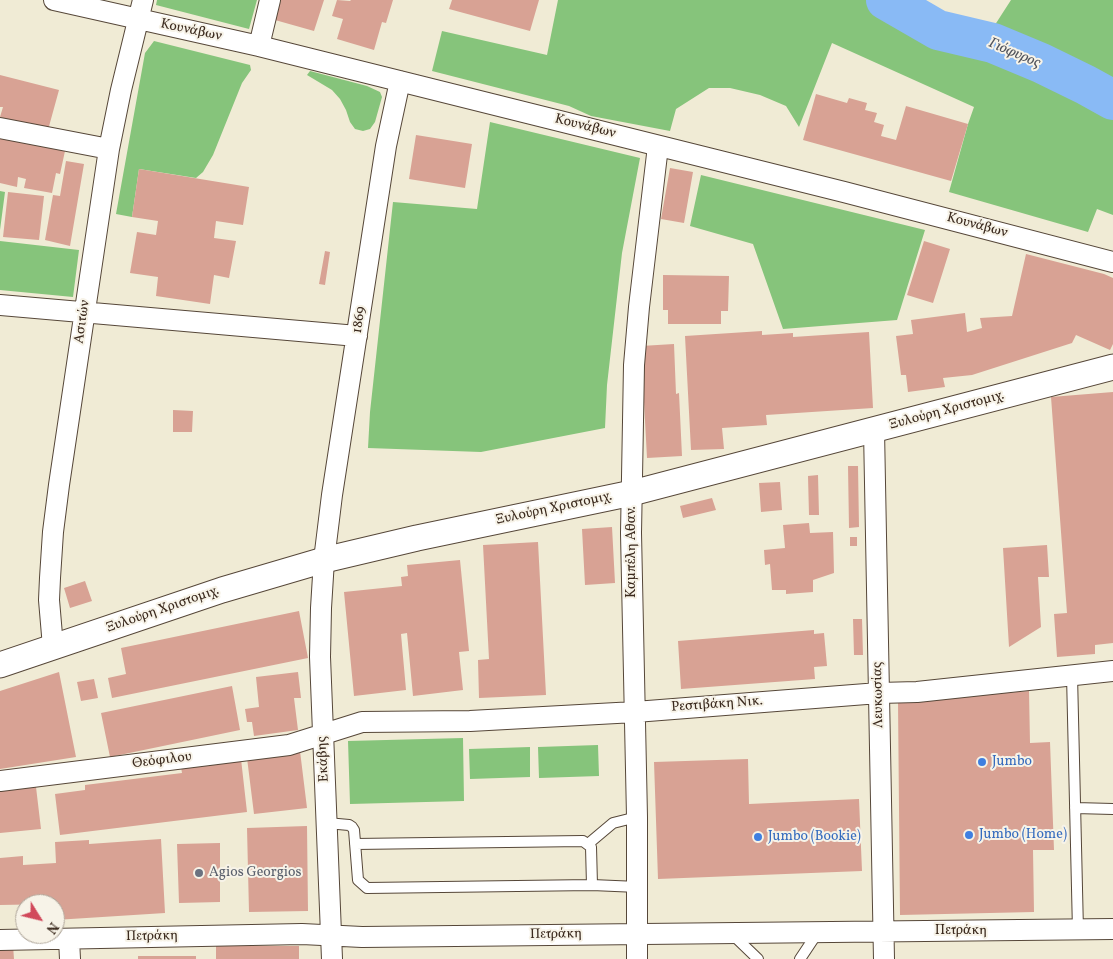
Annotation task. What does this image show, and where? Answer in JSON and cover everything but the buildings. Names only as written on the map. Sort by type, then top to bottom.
[{"type":"street","name":"Κουνάβων","points":[[54,0],[140,10],[259,46],[863,197],[1113,262]]},
{"type":"street","points":[[259,46],[270,0]]},
{"type":"street","name":"Ασιτών","points":[[53,647],[50,600],[53,532],[109,149],[140,10]]},
{"type":"street","name":"1869","points":[[324,560],[386,146],[400,81]]},
{"type":"street","points":[[0,128],[109,149]]},
{"type":"street","name":"Καμπέλη Αθαν.","points":[[637,959],[637,816],[631,533],[636,337],[658,146]]},
{"type":"street","points":[[0,305],[357,336]]},
{"type":"street","name":"Ξυλούρη Χριστομιχ.","points":[[0,665],[222,590],[324,560],[417,538],[632,493],[1113,367]]},
{"type":"street","name":"Λευκωσίας","points":[[874,430],[884,959]]},
{"type":"street","name":"Εκάβης","points":[[324,560],[320,627],[322,735],[332,959]]},
{"type":"street","name":"Ρεστιβάκη Νικ.","points":[[322,735],[362,722],[470,721],[634,712],[879,692],[917,692],[1113,671]]},
{"type":"street","name":"Θεόφιλου","points":[[0,781],[289,745],[322,735]]},
{"type":"street","name":"Πετράκη","points":[[0,940],[302,934],[331,936],[1113,929]]},
{"type":"street","points":[[70,939],[70,959]]},
{"type":"lane","points":[[1072,675],[1078,930]]},
{"type":"lane","points":[[1075,808],[1113,809]]},
{"type":"lane","points":[[588,844],[613,823],[637,816]]},
{"type":"lane","points":[[327,823],[349,825],[354,830],[358,880],[367,888],[592,885],[638,887]]},
{"type":"lane","points":[[355,844],[583,841],[591,847],[592,885]]},
{"type":"lane","points":[[731,932],[758,959]]},
{"type":"lane","points":[[800,959],[818,932]]},
{"type":"green space","points":[[157,0],[257,0],[249,29],[156,5]]},
{"type":"green space","points":[[558,0],[870,0],[932,35],[963,44],[1025,72],[1066,87],[1113,115],[1113,215],[1097,209],[1088,232],[949,192],[974,107],[832,43],[799,127],[786,106],[760,95],[730,88],[709,88],[676,109],[670,131],[591,116],[569,106],[432,71],[442,31],[547,55]]},
{"type":"green space","points":[[1011,0],[1113,0],[1113,81],[991,31]]},
{"type":"green space","points":[[154,41],[250,65],[251,70],[242,83],[213,155],[203,172],[196,178],[139,169],[132,217],[116,214],[145,53]]},
{"type":"green space","points":[[310,71],[367,86],[380,92],[382,97],[375,122],[370,129],[363,131],[355,129],[340,99],[332,90],[307,75]]},
{"type":"green space","points":[[490,122],[640,158],[622,253],[607,385],[605,428],[481,452],[368,448],[370,412],[393,202],[477,209]]},
{"type":"green space","points":[[701,175],[925,230],[897,320],[783,329],[753,244],[690,226]]},
{"type":"green space","points":[[0,191],[5,192],[0,230]]},
{"type":"green space","points":[[0,241],[79,250],[73,297],[0,290]]},
{"type":"green space","points":[[463,738],[464,801],[350,804],[348,741]]},
{"type":"green space","points":[[598,745],[599,776],[539,778],[538,747]]},
{"type":"green space","points":[[530,747],[530,777],[470,779],[469,749]]},
{"type":"waterway","name":"Γιόφυρος","points":[[886,0],[938,30],[993,43],[1041,63],[1113,100]]},
{"type":"place","name":"Jumbo","points":[[982,762]]},
{"type":"place","name":"Jumbo (Home)","points":[[969,835]]},
{"type":"place","name":"Jumbo (Bookie)","points":[[758,837]]},
{"type":"place","name":"Agios Georgios","points":[[199,873]]}]
